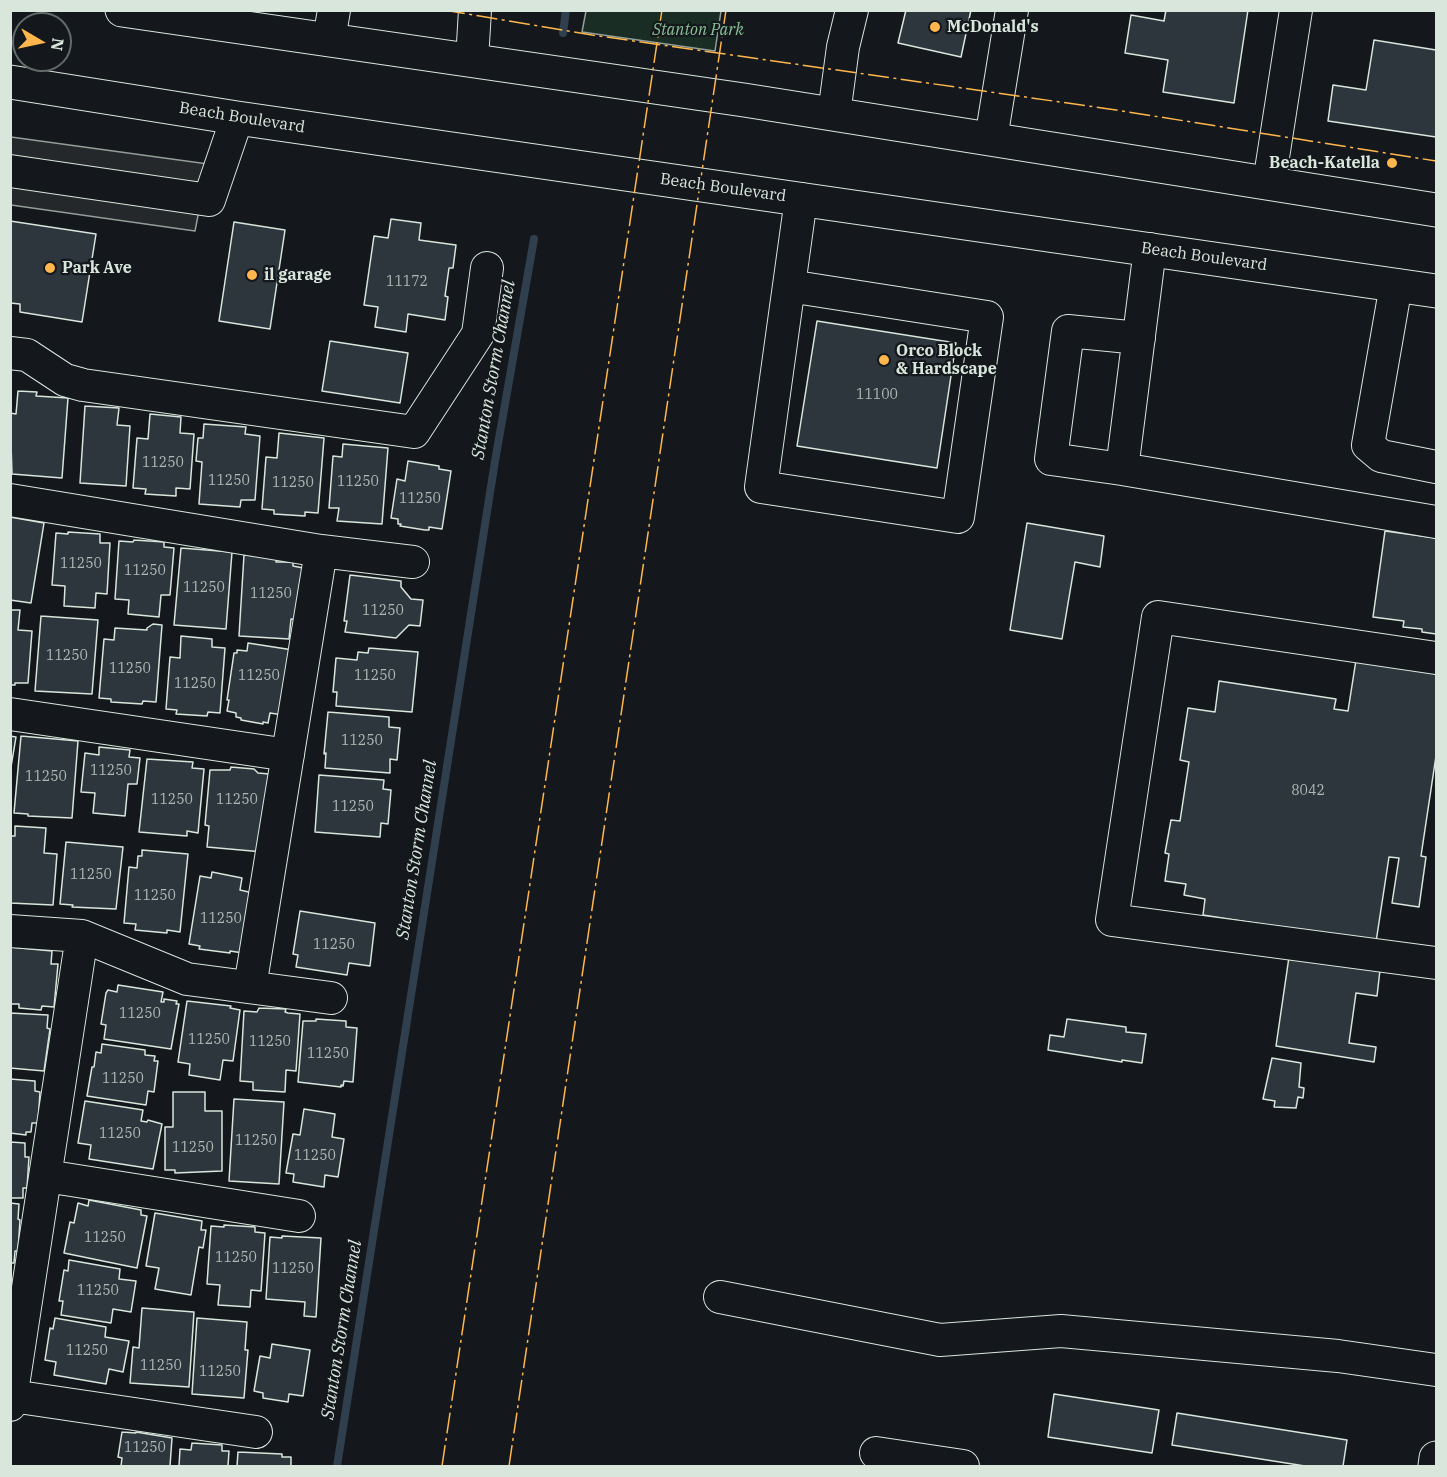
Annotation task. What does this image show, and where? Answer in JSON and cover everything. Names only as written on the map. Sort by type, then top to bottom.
[{"type":"main road","points":[[141,12],[331,25],[472,60],[834,114],[1437,210]]},
{"type":"main road","name":"Beach Boulevard","points":[[10,82],[237,118],[1437,291]]},
{"type":"main road","points":[[1435,1467],[1437,1458]]},
{"type":"lane","points":[[472,60],[475,10]]},
{"type":"lane","points":[[834,114],[843,47],[852,10]]},
{"type":"lane","points":[[991,139],[1012,10]]},
{"type":"lane","points":[[1269,183],[1296,10]]},
{"type":"lane","points":[[10,171],[209,200],[237,118]]},
{"type":"lane","points":[[789,286],[987,317],[958,517],[761,487],[801,199]]},
{"type":"lane","points":[[1122,469],[1150,249]]},
{"type":"lane","points":[[10,353],[27,355],[65,380],[83,385],[414,432],[478,334],[487,267]]},
{"type":"lane","points":[[1396,285],[1368,445],[1381,456],[1437,467]]},
{"type":"lane","points":[[1138,338],[1068,332],[1051,459],[1437,522]]},
{"type":"lane","points":[[10,500],[321,551],[413,562]]},
{"type":"lane","points":[[250,987],[321,551]]},
{"type":"lane","points":[[1437,658],[1158,617],[1112,920],[1437,963]]},
{"type":"lane","points":[[10,714],[288,755]]},
{"type":"lane","points":[[10,931],[82,936],[187,979],[331,998]]},
{"type":"lane","points":[[82,936],[11,1400],[256,1432]]},
{"type":"lane","points":[[46,1176],[299,1216]]},
{"type":"lane","points":[[720,1297],[940,1340],[1061,1331],[1338,1356],[1437,1370]]},
{"type":"lane","points":[[876,1453],[963,1467]]},
{"type":"green space","name":"Stanton Park","points":[[586,11],[721,11],[715,51],[582,32]]},
{"type":"shaded area","points":[[11,137],[208,164],[195,231],[11,205]]},
{"type":"building","name":"McDonald's","points":[[906,10],[971,10],[961,57],[898,43]]},
{"type":"building","points":[[1166,10],[1248,10],[1234,103],[1163,92],[1168,60],[1125,53],[1131,15],[1164,21]]},
{"type":"building","points":[[1374,40],[1436,50],[1436,137],[1328,121],[1333,85],[1366,90]]},
{"type":"building","points":[[391,219],[421,223],[419,240],[456,245],[453,268],[449,268],[445,296],[448,297],[445,320],[408,314],[406,332],[375,327],[378,307],[364,305],[374,236],[388,238]]},
{"type":"building","name":"Park Ave","points":[[10,221],[96,234],[82,322],[20,312],[20,304],[10,303]]},
{"type":"building","name":"il garage","points":[[234,222],[285,230],[270,329],[219,321]]},
{"type":"building","points":[[817,321],[956,343],[937,468],[797,446]]},
{"type":"building","points":[[330,341],[408,353],[400,403],[322,391]]},
{"type":"building","points":[[18,391],[37,392],[36,396],[68,398],[62,478],[12,474],[10,413],[16,414]]},
{"type":"building","points":[[85,406],[119,408],[117,425],[130,426],[126,486],[80,483]]},
{"type":"building","points":[[150,414],[181,417],[180,433],[194,434],[190,489],[176,488],[176,496],[145,494],[146,489],[133,488],[137,438],[148,439]]},
{"type":"building","points":[[204,424],[246,427],[245,434],[260,436],[255,500],[241,500],[240,507],[199,504],[202,462],[196,461],[198,438],[203,438]]},
{"type":"building","points":[[279,433],[324,438],[318,513],[305,512],[305,516],[274,514],[274,510],[262,509],[266,457],[277,458]]},
{"type":"building","points":[[343,444],[388,448],[382,524],[337,521],[339,508],[329,508],[333,456],[342,457]]},
{"type":"building","points":[[408,461],[439,466],[439,469],[451,471],[442,529],[429,527],[429,530],[425,530],[400,526],[398,519],[391,518],[397,479],[405,481]]},
{"type":"building","points":[[10,517],[44,523],[31,603],[10,600]]},
{"type":"building","points":[[1027,523],[1104,536],[1100,567],[1075,562],[1062,639],[1010,630]]},
{"type":"building","points":[[1385,531],[1436,538],[1436,634],[1422,632],[1422,629],[1403,627],[1404,621],[1373,617]]},
{"type":"building","points":[[68,532],[100,534],[100,543],[110,543],[107,594],[96,593],[95,608],[64,606],[65,586],[52,585],[56,533],[68,534]]},
{"type":"building","points":[[134,540],[164,542],[164,547],[174,548],[170,595],[161,595],[159,617],[128,614],[129,600],[115,599],[119,541],[133,542]]},
{"type":"building","points":[[181,548],[232,552],[226,629],[174,625]]},
{"type":"building","points":[[244,555],[277,557],[276,562],[293,562],[293,566],[303,568],[300,620],[291,619],[289,639],[239,636]]},
{"type":"building","points":[[350,575],[401,581],[401,587],[411,599],[423,600],[420,626],[409,625],[396,638],[345,632],[347,621],[344,621]]},
{"type":"building","points":[[10,610],[20,610],[18,630],[32,631],[28,683],[10,685]]},
{"type":"building","points":[[41,616],[98,620],[92,694],[35,691]]},
{"type":"building","points":[[153,624],[162,625],[156,702],[143,701],[142,704],[111,702],[111,699],[99,698],[104,639],[114,640],[115,628],[147,630]]},
{"type":"building","points":[[181,636],[212,639],[212,647],[225,648],[220,713],[208,712],[207,716],[176,714],[177,710],[166,709],[170,657],[180,658]]},
{"type":"building","points":[[248,643],[293,650],[283,715],[270,713],[268,723],[241,720],[236,717],[236,713],[227,711],[234,653],[237,653],[237,650],[247,651]]},
{"type":"building","points":[[369,648],[418,652],[412,712],[336,706],[337,692],[333,692],[336,658],[357,660],[358,652],[368,653]]},
{"type":"building","points":[[1356,660],[1436,673],[1436,756],[1421,856],[1426,857],[1419,907],[1392,903],[1399,858],[1389,857],[1376,942],[1203,915],[1205,899],[1184,895],[1186,884],[1165,881],[1169,854],[1165,853],[1171,820],[1180,821],[1189,762],[1180,760],[1188,708],[1215,712],[1219,681],[1336,699],[1334,709],[1348,711]]},
{"type":"building","points":[[328,712],[389,717],[389,727],[400,728],[397,760],[390,759],[390,773],[325,768]]},
{"type":"building","points":[[10,736],[16,737],[10,773]]},
{"type":"building","points":[[21,736],[78,741],[72,818],[14,813]]},
{"type":"building","points":[[99,747],[130,750],[129,757],[140,758],[137,784],[128,784],[125,816],[93,813],[95,793],[81,792],[85,753],[99,755]]},
{"type":"building","points":[[147,759],[193,762],[192,768],[204,769],[198,833],[187,831],[187,836],[139,832]]},
{"type":"building","points":[[231,767],[254,769],[258,773],[269,774],[263,852],[207,847],[209,826],[205,825],[210,770],[230,770]]},
{"type":"building","points":[[319,775],[384,780],[383,789],[391,790],[388,824],[381,823],[380,837],[315,832]]},
{"type":"building","points":[[15,826],[46,828],[44,853],[57,854],[53,905],[10,903],[10,836],[15,836]]},
{"type":"building","points":[[66,842],[123,847],[116,909],[72,907],[73,905],[60,904]]},
{"type":"building","points":[[142,850],[188,854],[180,932],[135,930],[136,924],[124,923],[129,867],[137,868],[138,856],[142,856]]},
{"type":"building","points":[[212,872],[242,878],[240,890],[253,893],[243,953],[199,949],[200,946],[189,944],[200,876],[211,878]]},
{"type":"building","points":[[300,911],[375,923],[370,966],[349,963],[347,975],[296,967],[298,955],[293,954]]},
{"type":"building","points":[[10,947],[52,951],[51,964],[58,964],[54,1007],[42,1006],[41,1010],[19,1008],[19,1004],[10,1004]]},
{"type":"building","points":[[1289,957],[1380,970],[1377,996],[1356,993],[1349,1043],[1376,1047],[1374,1062],[1276,1046]]},
{"type":"building","points":[[118,985],[163,992],[161,1002],[164,1002],[164,999],[177,1001],[176,1004],[179,1004],[171,1049],[104,1039],[106,1025],[101,1024],[106,993],[108,990],[117,992]]},
{"type":"building","points":[[187,1001],[231,1006],[230,1008],[240,1010],[233,1061],[223,1060],[220,1080],[189,1075],[190,1064],[178,1062]]},
{"type":"building","points":[[259,1008],[286,1009],[285,1012],[300,1014],[296,1071],[286,1070],[285,1092],[253,1090],[253,1082],[240,1081],[244,1011],[257,1012]]},
{"type":"building","points":[[10,1013],[48,1015],[47,1028],[50,1029],[44,1071],[10,1068]]},
{"type":"building","points":[[316,1019],[346,1021],[346,1027],[357,1028],[353,1082],[344,1081],[341,1087],[298,1082],[303,1021],[316,1021]]},
{"type":"building","points":[[1067,1019],[1126,1027],[1126,1032],[1146,1034],[1142,1063],[1048,1050],[1050,1035],[1064,1037]]},
{"type":"building","points":[[102,1044],[145,1050],[145,1055],[155,1056],[154,1061],[158,1061],[154,1092],[148,1091],[146,1105],[87,1096],[96,1052],[101,1053]]},
{"type":"building","points":[[1272,1058],[1301,1063],[1299,1087],[1304,1088],[1303,1098],[1298,1097],[1296,1108],[1274,1107],[1275,1101],[1263,1099]]},
{"type":"building","points":[[10,1079],[35,1081],[35,1091],[40,1092],[38,1123],[32,1123],[31,1132],[26,1132],[26,1135],[10,1133]]},
{"type":"building","points":[[173,1092],[205,1092],[205,1111],[222,1111],[222,1171],[175,1173],[175,1170],[165,1170],[165,1127],[173,1127]]},
{"type":"building","points":[[234,1099],[284,1102],[279,1184],[229,1181]]},
{"type":"building","points":[[85,1101],[143,1110],[141,1121],[147,1122],[148,1120],[162,1124],[153,1169],[89,1159],[91,1145],[78,1143]]},
{"type":"building","points":[[304,1109],[335,1114],[332,1137],[344,1139],[338,1177],[325,1175],[324,1187],[293,1182],[294,1174],[286,1173],[293,1134],[300,1135]]},
{"type":"building","points":[[10,1142],[25,1143],[25,1157],[29,1157],[27,1188],[23,1188],[23,1198],[10,1198]]},
{"type":"building","points":[[89,1200],[141,1210],[141,1215],[147,1216],[137,1268],[64,1253],[70,1222],[74,1223],[78,1203],[88,1206]]},
{"type":"building","points":[[10,1203],[19,1204],[18,1251],[15,1251],[14,1263],[10,1263]]},
{"type":"building","points":[[155,1213],[202,1221],[201,1230],[206,1230],[203,1248],[199,1247],[191,1295],[155,1289],[159,1268],[146,1266]]},
{"type":"building","points":[[224,1225],[255,1227],[255,1232],[265,1233],[261,1291],[251,1290],[250,1307],[218,1305],[220,1285],[207,1284],[211,1226],[224,1227]]},
{"type":"building","points":[[282,1236],[321,1238],[316,1317],[304,1316],[305,1302],[266,1299],[270,1237],[282,1238]]},
{"type":"building","points":[[69,1260],[120,1269],[119,1279],[136,1281],[131,1312],[113,1309],[111,1323],[61,1315],[63,1301],[59,1301],[64,1270],[68,1271]]},
{"type":"building","points":[[142,1308],[194,1312],[189,1387],[130,1383],[133,1347],[139,1348]]},
{"type":"building","points":[[55,1318],[106,1327],[105,1337],[129,1341],[123,1372],[109,1369],[106,1384],[54,1375],[56,1362],[45,1360],[50,1328],[53,1329]]},
{"type":"building","points":[[197,1318],[247,1322],[245,1350],[248,1350],[244,1398],[192,1394]]},
{"type":"building","points":[[272,1344],[310,1350],[303,1396],[289,1394],[288,1402],[263,1398],[263,1393],[254,1391],[260,1356],[270,1358]]},
{"type":"building","points":[[1054,1394],[1159,1410],[1152,1453],[1048,1437]]},
{"type":"building","points":[[1177,1413],[1347,1440],[1343,1466],[1305,1466],[1172,1445]]},
{"type":"building","points":[[122,1432],[172,1438],[170,1466],[121,1466],[122,1458],[118,1457]]},
{"type":"building","points":[[192,1443],[222,1445],[222,1451],[229,1451],[228,1466],[179,1466],[180,1449],[191,1450]]},
{"type":"building","points":[[238,1452],[282,1454],[282,1457],[291,1457],[291,1466],[237,1466]]},
{"type":"waterway","name":"Stanton Storm Channel","points":[[563,33],[566,10]]},
{"type":"waterway","name":"Stanton Storm Channel","points":[[337,1466],[495,461],[534,239]]},
{"type":"power","points":[[444,10],[592,35],[1116,110],[1436,161]]},
{"type":"power","points":[[442,1466],[662,10]]},
{"type":"power","points":[[509,1466],[726,10]]},
{"type":"place","name":"McDonald's","points":[[935,27]]},
{"type":"place","name":"Beach-Katella","points":[[1392,163]]},
{"type":"place","name":"Park Ave","points":[[50,268]]},
{"type":"place","name":"il garage","points":[[252,275]]},
{"type":"place","name":"Orco Block & Hardscape","points":[[884,360]]}]
